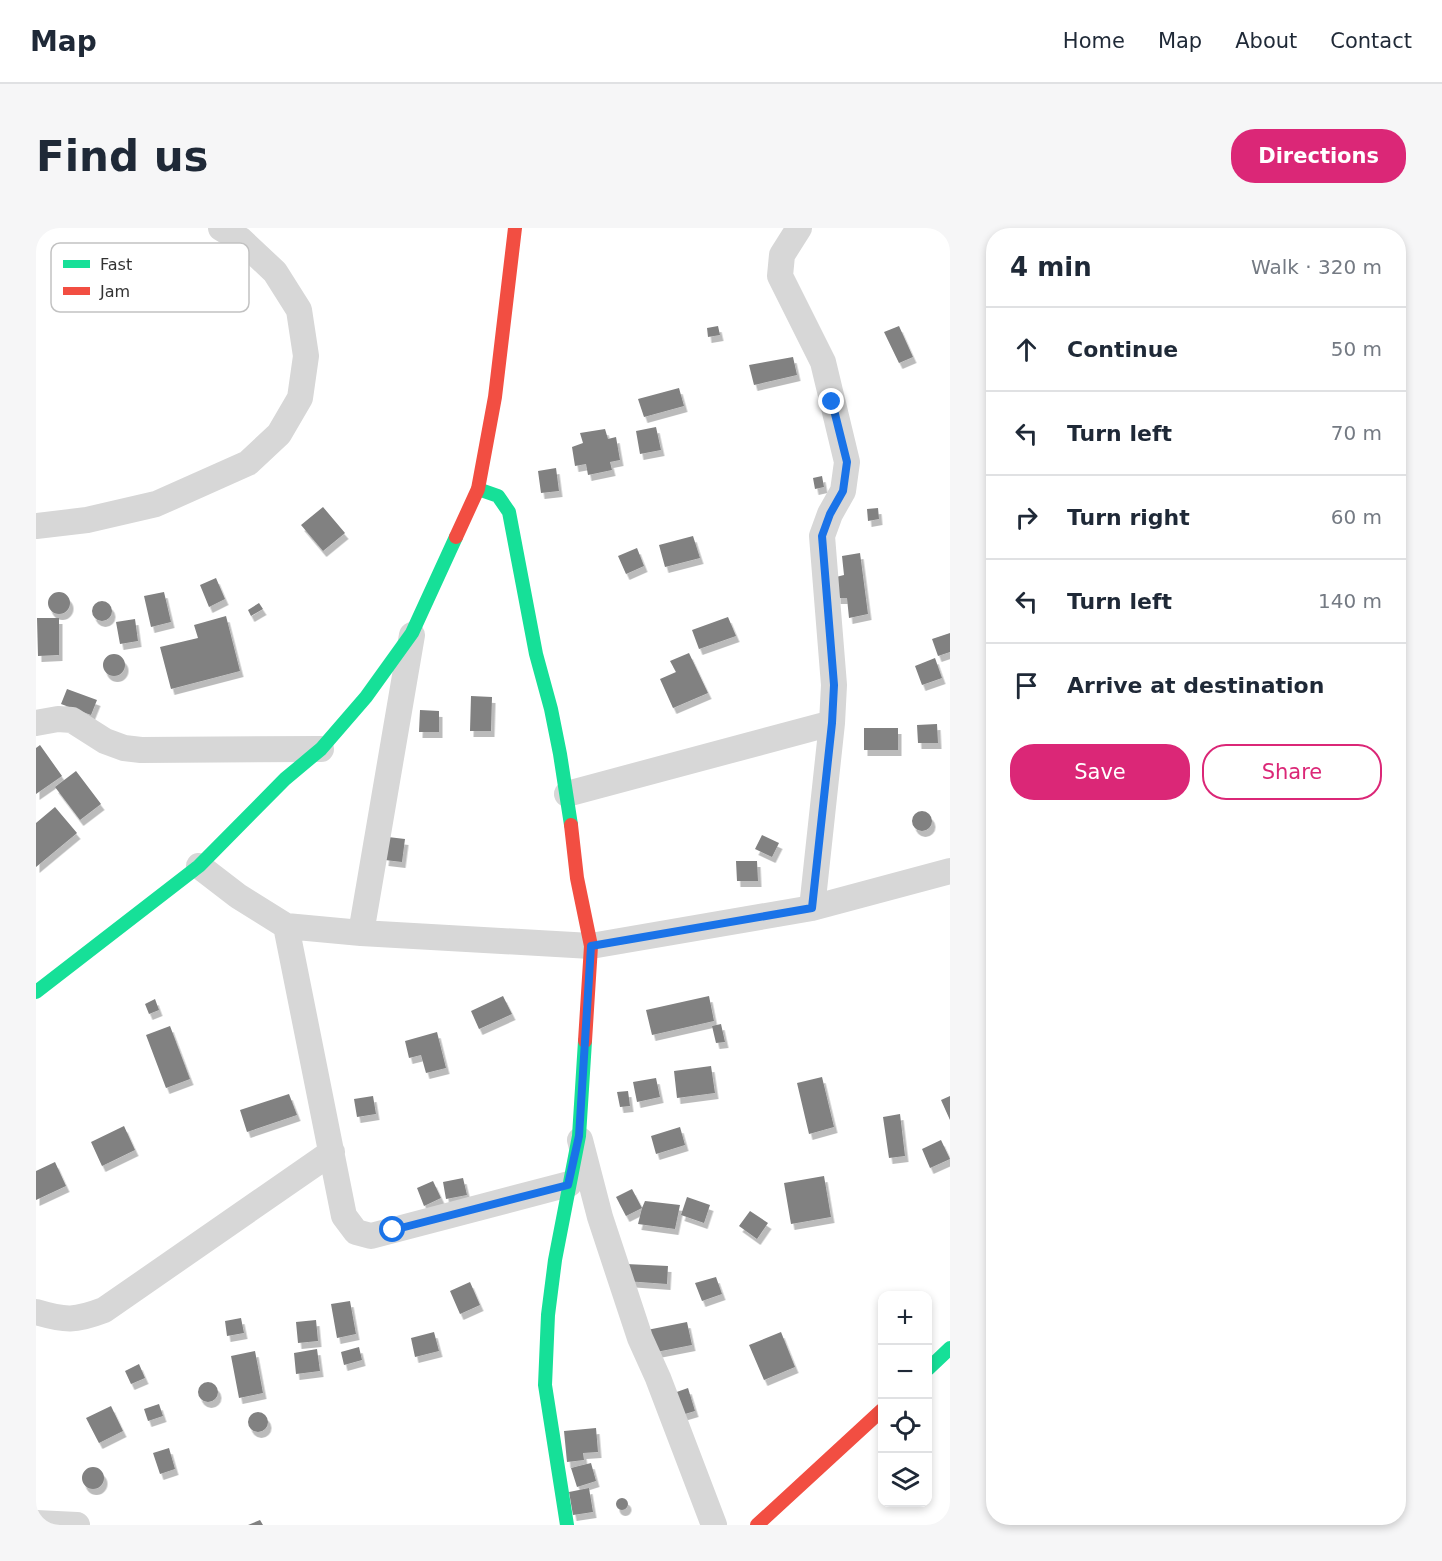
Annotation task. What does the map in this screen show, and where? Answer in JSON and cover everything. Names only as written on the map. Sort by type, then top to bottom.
[{"type":"street","points":[[221,228],[245,243]]},
{"type":"street","points":[[36,992],[199,866],[285,779],[321,750],[366,697],[412,633],[478,489],[495,397],[515,228]]},
{"type":"street","points":[[799,228],[782,255],[780,276],[823,362],[847,462],[843,491],[830,514],[822,536],[834,685],[812,908]]},
{"type":"street","points":[[36,526],[87,520],[156,504],[248,463],[279,434],[300,399],[306,356],[298,310],[276,272],[249,247]]},
{"type":"street","points":[[478,489],[498,496],[509,512],[536,654],[551,709],[567,794],[577,878],[591,946],[579,1136],[555,1260],[548,1315],[545,1385],[567,1525]]},
{"type":"street","points":[[361,933],[412,633]]},
{"type":"street","points":[[36,723],[58,719],[72,720],[105,741],[124,748],[141,750],[321,750]]},
{"type":"street","points":[[567,794],[832,723]]},
{"type":"street","points":[[199,866],[238,896],[286,926],[361,933],[591,946],[812,908],[950,871]]},
{"type":"street","points":[[286,926],[344,1216],[356,1232],[371,1236],[568,1185]]},
{"type":"street","points":[[579,1136],[600,1217],[640,1338],[658,1378],[714,1525]]},
{"type":"street","points":[[36,1312],[60,1320],[82,1318],[104,1310],[332,1152]]},
{"type":"street","points":[[932,1364],[950,1348]]},
{"type":"street","points":[[757,1525],[878,1414]]},
{"type":"street","points":[[36,1523],[76,1525]]},
{"type":"building","points":[[718,326],[720,335],[708,337],[707,328]]},
{"type":"building","points":[[899,326],[913,357],[899,363],[884,332]]},
{"type":"building","points":[[793,357],[797,375],[754,385],[749,365]]},
{"type":"building","points":[[679,388],[684,406],[644,417],[638,399]]},
{"type":"building","points":[[656,427],[661,450],[640,454],[636,431]]},
{"type":"building","points":[[605,429],[608,439],[616,437],[620,460],[610,462],[612,470],[588,475],[586,464],[575,466],[572,447],[583,443],[580,433]]},
{"type":"building","points":[[556,468],[559,491],[541,493],[538,471]]},
{"type":"building","points":[[822,476],[824,487],[815,489],[813,478]]},
{"type":"building","points":[[323,507],[345,533],[323,551],[301,525]]},
{"type":"building","points":[[878,508],[879,519],[868,521],[867,509]]},
{"type":"building","points":[[693,536],[700,558],[665,567],[659,545]]},
{"type":"building","points":[[637,548],[644,566],[626,574],[618,556]]},
{"type":"building","points":[[860,553],[868,614],[849,618],[847,598],[837,598],[836,577],[844,575],[842,556]]},
{"type":"building","points":[[216,578],[225,599],[209,607],[200,585]]},
{"type":"building","points":[[59,592],[67,595],[70,603],[67,611],[59,614],[51,611],[48,603],[51,595]]},
{"type":"building","points":[[164,592],[171,622],[151,627],[144,596]]},
{"type":"building","points":[[102,601],[109,604],[112,611],[109,618],[102,621],[95,618],[92,611],[95,604]]},
{"type":"building","points":[[259,603],[263,609],[251,616],[248,610]]},
{"type":"building","points":[[226,616],[240,671],[171,689],[160,647],[198,638],[194,625]]},
{"type":"building","points":[[728,617],[736,636],[699,649],[692,630]]},
{"type":"building","points":[[37,618],[59,618],[59,655],[38,656]]},
{"type":"building","points":[[135,619],[138,641],[120,644],[116,622]]},
{"type":"building","points":[[950,633],[950,652],[938,656],[932,639]]},
{"type":"building","points":[[689,653],[708,693],[673,708],[660,679],[676,672],[670,661]]},
{"type":"building","points":[[114,654],[122,657],[125,665],[122,673],[114,676],[106,673],[103,665],[106,657]]},
{"type":"building","points":[[935,658],[942,678],[922,685],[915,666]]},
{"type":"building","points":[[67,689],[97,700],[91,715],[61,704]]},
{"type":"building","points":[[471,696],[492,697],[491,731],[470,731]]},
{"type":"building","points":[[420,710],[439,711],[439,732],[419,732]]},
{"type":"building","points":[[937,724],[938,743],[918,743],[917,725]]},
{"type":"building","points":[[864,728],[898,728],[898,750],[864,750]]},
{"type":"building","points":[[40,745],[62,776],[36,794],[36,748]]},
{"type":"building","points":[[76,771],[101,804],[80,820],[55,787]]},
{"type":"building","points":[[55,807],[77,833],[36,867],[36,823]]},
{"type":"building","points":[[922,811],[929,814],[932,821],[929,828],[922,831],[915,828],[912,821],[915,814]]},
{"type":"building","points":[[762,835],[779,843],[772,857],[755,849]]},
{"type":"building","points":[[388,837],[405,839],[402,862],[385,860]]},
{"type":"building","points":[[736,861],[757,861],[758,881],[737,881]]},
{"type":"building","points":[[503,996],[512,1014],[479,1029],[471,1011]]},
{"type":"building","points":[[709,996],[714,1021],[652,1035],[646,1010]]},
{"type":"building","points":[[155,999],[159,1010],[149,1014],[145,1004]]},
{"type":"building","points":[[721,1024],[725,1042],[716,1043],[712,1026]]},
{"type":"building","points":[[170,1026],[190,1079],[166,1088],[146,1035]]},
{"type":"building","points":[[437,1032],[446,1068],[426,1073],[421,1055],[409,1058],[405,1041]]},
{"type":"building","points":[[711,1066],[715,1093],[677,1098],[674,1071]]},
{"type":"building","points":[[822,1077],[834,1127],[809,1134],[797,1083]]},
{"type":"building","points":[[656,1078],[660,1097],[637,1102],[633,1082]]},
{"type":"building","points":[[628,1091],[630,1106],[620,1107],[617,1092]]},
{"type":"building","points":[[289,1094],[297,1115],[247,1132],[240,1110]]},
{"type":"building","points":[[373,1096],[376,1114],[357,1117],[354,1099]]},
{"type":"building","points":[[950,1096],[950,1120],[941,1100]]},
{"type":"building","points":[[900,1114],[905,1156],[889,1158],[883,1117]]},
{"type":"building","points":[[124,1126],[135,1150],[102,1166],[91,1142]]},
{"type":"building","points":[[680,1127],[685,1145],[656,1154],[651,1136]]},
{"type":"building","points":[[941,1140],[950,1159],[930,1168],[922,1149]]},
{"type":"building","points":[[55,1162],[66,1186],[36,1200],[36,1171]]},
{"type":"building","points":[[824,1176],[831,1217],[791,1224],[784,1183]]},
{"type":"building","points":[[463,1178],[467,1195],[446,1199],[443,1182]]},
{"type":"building","points":[[433,1181],[441,1198],[424,1206],[417,1188]]},
{"type":"building","points":[[632,1189],[642,1208],[626,1216],[616,1197]]},
{"type":"building","points":[[687,1197],[710,1205],[704,1223],[681,1215]]},
{"type":"building","points":[[645,1201],[680,1205],[675,1229],[638,1224]]},
{"type":"building","points":[[750,1211],[768,1223],[757,1239],[739,1226]]},
{"type":"building","points":[[626,1264],[668,1266],[667,1284],[625,1281]]},
{"type":"building","points":[[716,1277],[722,1294],[702,1301],[695,1283]]},
{"type":"building","points":[[470,1282],[480,1305],[460,1314],[450,1291]]},
{"type":"building","points":[[350,1301],[356,1334],[337,1338],[331,1304]]},
{"type":"building","points":[[241,1318],[244,1333],[227,1336],[225,1321]]},
{"type":"building","points":[[316,1320],[318,1341],[298,1343],[296,1322]]},
{"type":"building","points":[[687,1322],[692,1345],[651,1353],[647,1330]]},
{"type":"building","points":[[434,1332],[439,1351],[415,1357],[411,1338]]},
{"type":"building","points":[[781,1332],[795,1367],[764,1380],[749,1345]]},
{"type":"building","points":[[359,1347],[362,1360],[344,1365],[341,1352]]},
{"type":"building","points":[[317,1349],[320,1371],[296,1374],[294,1353]]},
{"type":"building","points":[[255,1351],[263,1393],[239,1398],[231,1356]]},
{"type":"building","points":[[139,1364],[145,1378],[131,1384],[125,1371]]},
{"type":"building","points":[[208,1382],[215,1385],[218,1392],[215,1399],[208,1402],[201,1399],[198,1392],[201,1385]]},
{"type":"building","points":[[688,1388],[695,1411],[678,1416],[671,1394]]},
{"type":"building","points":[[159,1404],[163,1416],[148,1421],[144,1409]]},
{"type":"building","points":[[111,1406],[123,1431],[99,1443],[86,1418]]},
{"type":"building","points":[[254,1412],[262,1412],[268,1418],[268,1426],[262,1432],[254,1432],[248,1426],[248,1418]]},
{"type":"building","points":[[596,1428],[598,1452],[583,1453],[584,1460],[567,1462],[564,1431]]},
{"type":"building","points":[[169,1448],[175,1469],[160,1474],[153,1453]]},
{"type":"building","points":[[591,1463],[596,1481],[577,1487],[571,1468]]},
{"type":"building","points":[[89,1467],[97,1467],[104,1474],[104,1482],[97,1489],[89,1489],[82,1482],[82,1474]]},
{"type":"building","points":[[589,1488],[593,1512],[573,1515],[569,1492]]},
{"type":"building","points":[[624,1498],[628,1504],[624,1510],[620,1510],[616,1502]]},
{"type":"building","points":[[260,1520],[263,1525],[248,1525]]},
{"type":"traffic: fast","points":[[478,489],[498,496],[509,512],[536,654],[560,754],[571,825]]},
{"type":"traffic: fast","points":[[36,992],[199,866],[285,779],[321,749],[366,697],[412,633],[456,537]]},
{"type":"traffic: fast","points":[[567,1525],[545,1385],[548,1315],[555,1260],[579,1136],[585,1041]]},
{"type":"traffic: fast","points":[[932,1365],[950,1348]]},
{"type":"traffic: jam","points":[[456,537],[478,489],[495,397],[515,228]]},
{"type":"traffic: jam","points":[[571,825],[577,878],[591,946],[585,1041]]},
{"type":"traffic: jam","points":[[757,1525],[878,1414]]},
{"type":"route","points":[[393,1230],[568,1185],[579,1136],[591,946],[812,908],[834,685],[822,536],[830,514],[843,491],[847,462],[832,402]]}]
